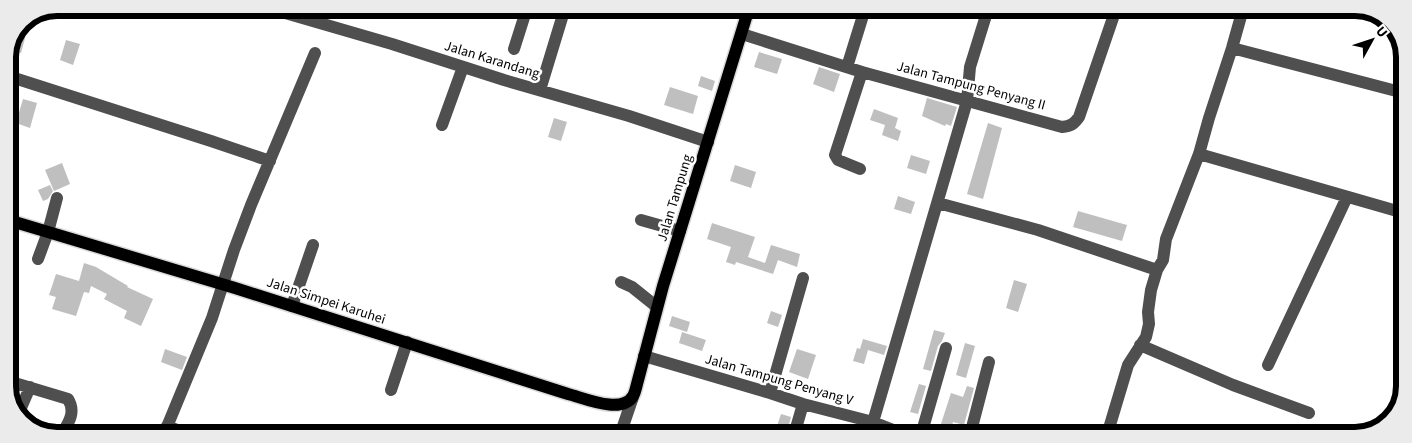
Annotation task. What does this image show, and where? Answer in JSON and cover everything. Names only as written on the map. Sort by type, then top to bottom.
[{"type":"main road","name":"Jalan Tampung","points":[[633,397],[657,307],[747,16]]},
{"type":"main road","name":"Jalan Simpei Karuhei","points":[[16,222],[222,284],[568,394],[619,406],[628,402],[633,397]]},
{"type":"street","name":"Jalan Karandang","points":[[294,16],[629,116],[708,142]]},
{"type":"street","points":[[514,49],[524,16]]},
{"type":"street","points":[[540,90],[563,16]]},
{"type":"street","points":[[847,67],[863,16]]},
{"type":"street","points":[[873,422],[967,101],[970,67],[986,16]]},
{"type":"street","name":"Jalan Tampung Penyang II","points":[[742,34],[862,72],[1062,127],[1070,127],[1080,117],[1114,16]]},
{"type":"street","points":[[1109,427],[1128,365],[1148,331],[1151,290],[1157,270],[1163,260],[1166,239],[1199,154],[1241,16]]},
{"type":"street","points":[[1232,48],[1396,91]]},
{"type":"street","points":[[166,427],[212,318],[234,250],[316,52]]},
{"type":"street","points":[[442,125],[463,67]]},
{"type":"street","points":[[860,169],[838,160],[835,155],[862,72]]},
{"type":"street","points":[[16,79],[270,161]]},
{"type":"street","points":[[1199,154],[1396,211]]},
{"type":"street","points":[[1268,365],[1347,197]]},
{"type":"street","points":[[38,259],[48,232],[57,198]]},
{"type":"street","points":[[938,203],[1038,230],[1157,270]]},
{"type":"street","points":[[641,220],[680,231]]},
{"type":"street","points":[[292,306],[313,245]]},
{"type":"street","points":[[770,393],[803,278]]},
{"type":"street","points":[[621,282],[632,287],[657,307]]},
{"type":"street","points":[[391,390],[406,342]]},
{"type":"street","points":[[1140,345],[1233,385],[1309,413]]},
{"type":"street","points":[[922,427],[946,348]]},
{"type":"street","name":"Jalan Tampung Penyang V","points":[[644,356],[886,427]]},
{"type":"street","points":[[972,427],[989,362]]},
{"type":"street","points":[[16,383],[68,399],[72,409],[71,419],[66,427]]},
{"type":"street","points":[[22,406],[30,387]]},
{"type":"street","points":[[622,427],[633,397]]},
{"type":"street","points":[[796,427],[803,404]]},
{"type":"building","points":[[26,31],[27,31],[21,53],[17,52],[17,49]]},
{"type":"building","points":[[66,40],[80,44],[73,65],[60,60]]},
{"type":"building","points":[[759,52],[782,59],[777,74],[754,67]]},
{"type":"building","points":[[819,67],[840,74],[834,92],[813,84]]},
{"type":"building","points":[[701,76],[715,81],[712,91],[698,86]]},
{"type":"building","points":[[670,87],[698,96],[693,114],[664,105]]},
{"type":"building","points":[[927,98],[957,107],[951,126],[946,124],[945,126],[922,116]]},
{"type":"building","points":[[23,99],[37,103],[30,128],[16,123]]},
{"type":"building","points":[[874,109],[898,118],[895,128],[901,131],[898,141],[882,135],[885,125],[870,120]]},
{"type":"building","points":[[554,118],[567,122],[561,141],[548,137]]},
{"type":"building","points":[[988,123],[1002,128],[983,199],[967,194]]},
{"type":"building","points":[[911,155],[930,161],[926,174],[907,168]]},
{"type":"building","points":[[62,163],[70,184],[54,191],[45,170]]},
{"type":"building","points":[[735,165],[756,172],[751,188],[730,181]]},
{"type":"building","points":[[50,185],[53,191],[48,199],[43,201],[38,190]]},
{"type":"building","points":[[898,196],[915,202],[911,214],[894,209]]},
{"type":"building","points":[[1078,211],[1127,225],[1122,241],[1073,227]]},
{"type":"building","points":[[712,223],[755,237],[748,257],[765,263],[771,245],[800,254],[797,267],[778,260],[773,274],[736,262],[735,265],[726,262],[731,247],[707,239]]},
{"type":"building","points":[[84,263],[96,267],[127,287],[153,299],[141,326],[124,318],[127,311],[104,299],[107,294],[91,286],[89,293],[84,292],[76,316],[52,309],[56,297],[49,295],[56,274],[79,281]]},
{"type":"building","points":[[1014,280],[1027,284],[1018,312],[1006,308]]},
{"type":"building","points":[[771,311],[782,315],[778,327],[767,323]]},
{"type":"building","points":[[672,316],[690,322],[687,332],[669,326]]},
{"type":"building","points":[[934,330],[945,333],[938,346],[931,371],[923,369]]},
{"type":"building","points":[[682,332],[706,340],[702,351],[679,343]]},
{"type":"building","points":[[863,339],[887,346],[884,355],[868,350],[864,364],[853,361],[857,348],[860,349]]},
{"type":"building","points":[[965,343],[975,346],[966,378],[956,375]]},
{"type":"building","points":[[165,349],[187,357],[182,370],[161,362]]},
{"type":"building","points":[[797,349],[816,355],[808,379],[789,372]]},
{"type":"building","points":[[919,384],[926,386],[918,414],[910,412]]},
{"type":"building","points":[[967,386],[974,388],[964,425],[953,422],[952,427],[940,427],[951,393],[963,397]]},
{"type":"building","points":[[781,414],[791,417],[788,427],[777,427]]}]
